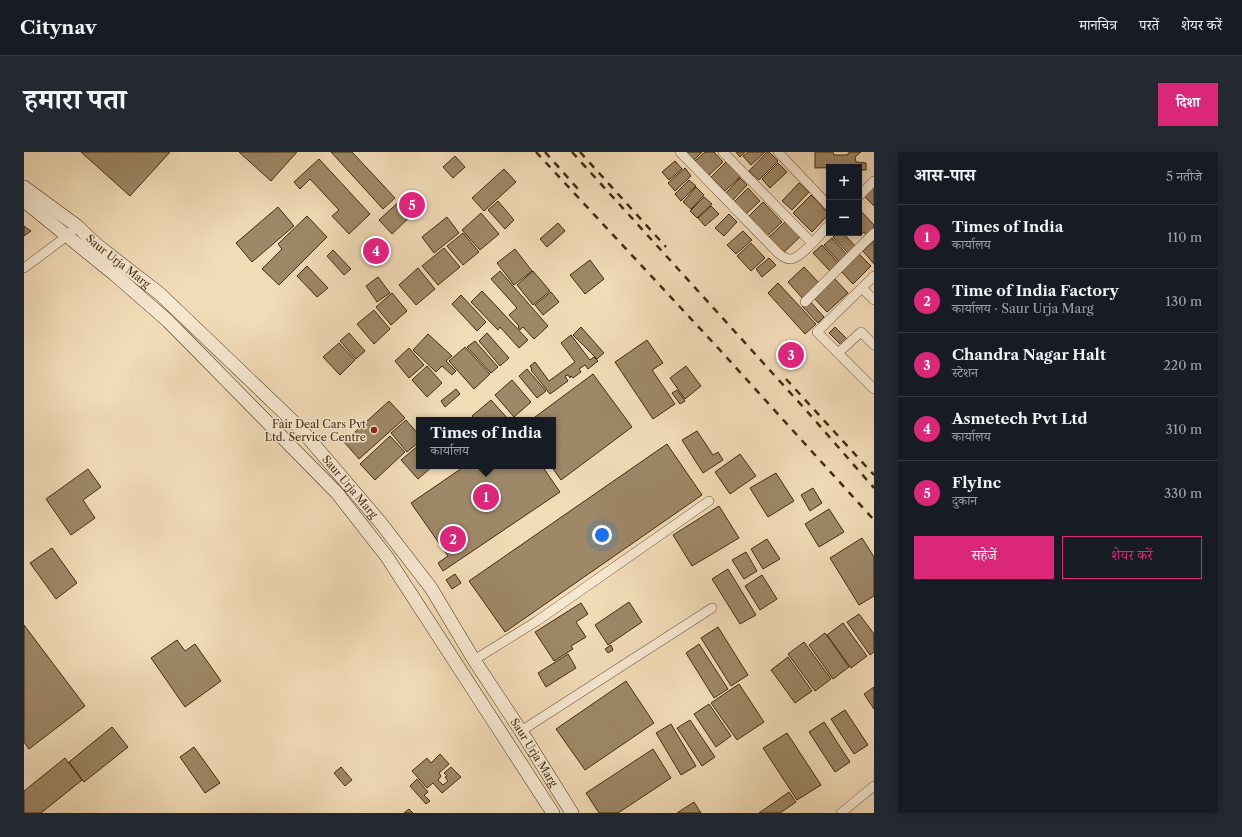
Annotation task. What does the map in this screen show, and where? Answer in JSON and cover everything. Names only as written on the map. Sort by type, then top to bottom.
[{"type":"street","points":[[680,152],[783,257],[789,259],[794,258],[812,243],[826,228]]},
{"type":"street","points":[[723,152],[812,243]]},
{"type":"street","points":[[778,152],[826,203]]},
{"type":"street","points":[[862,193],[874,181]]},
{"type":"street","name":"Saur Urja Marg","points":[[24,187],[77,226],[98,245],[160,294],[299,427],[380,522],[431,588],[474,660],[521,731],[572,813]]},
{"type":"street","name":"Saur Urja Marg","points":[[24,201],[168,322],[337,493],[387,557],[553,813]]},
{"type":"street","points":[[24,268],[67,236],[77,226]]},
{"type":"street","points":[[805,302],[874,233]]},
{"type":"street","points":[[874,276],[817,332],[874,389]]},
{"type":"street","points":[[862,288],[874,300]]},
{"type":"street","points":[[838,353],[861,332],[874,345]]},
{"type":"street","points":[[474,660],[537,621],[709,501]]},
{"type":"street","points":[[521,731],[712,608]]},
{"type":"street","points":[[841,813],[874,786]]},
{"type":"building","points":[[81,152],[170,152],[130,196]]},
{"type":"building","points":[[239,152],[297,152],[271,181]]},
{"type":"building","points":[[331,152],[352,152],[395,198],[383,209]]},
{"type":"building","points":[[685,152],[702,152],[693,161]]},
{"type":"building","points":[[705,152],[714,152],[723,162],[708,176],[695,161]]},
{"type":"building","points":[[736,152],[745,152],[740,157]]},
{"type":"building","points":[[748,152],[765,152],[751,165],[743,156]]},
{"type":"building","points":[[767,152],[769,152],[778,161],[759,180],[749,171]]},
{"type":"building","points":[[815,152],[833,152],[834,155],[848,155],[850,152],[861,152],[855,157],[856,162],[866,163],[866,170],[862,170],[862,164],[826,164],[826,168],[815,168]]},
{"type":"building","points":[[455,156],[465,167],[453,178],[443,167]]},
{"type":"building","points":[[319,159],[370,214],[349,234],[332,216],[339,210],[310,179],[300,189],[294,182]]},
{"type":"building","points":[[675,161],[682,169],[669,180],[662,172]]},
{"type":"building","points":[[727,161],[741,176],[725,191],[711,177]]},
{"type":"building","points":[[778,163],[787,172],[770,188],[762,179]]},
{"type":"building","points":[[685,168],[691,176],[675,191],[668,183]]},
{"type":"building","points":[[504,169],[516,182],[484,211],[472,198]]},
{"type":"building","points":[[740,178],[747,185],[733,200],[726,193]]},
{"type":"building","points":[[689,180],[696,186],[681,201],[675,194]]},
{"type":"building","points":[[799,183],[809,192],[792,210],[782,201]]},
{"type":"building","points":[[696,187],[704,195],[691,209],[683,202]]},
{"type":"building","points":[[873,187],[874,188],[874,206],[864,196]]},
{"type":"building","points":[[748,188],[760,201],[745,215],[733,203]]},
{"type":"building","points":[[811,195],[826,211],[826,217],[812,232],[793,213]]},
{"type":"building","points":[[404,197],[411,205],[409,207],[415,212],[392,234],[379,220]]},
{"type":"building","points":[[704,197],[712,204],[697,218],[690,211]]},
{"type":"building","points":[[498,201],[514,220],[505,229],[488,210]]},
{"type":"building","points":[[763,202],[782,222],[766,237],[747,218]]},
{"type":"building","points":[[711,206],[719,214],[705,226],[698,218]]},
{"type":"building","points":[[278,207],[294,226],[252,262],[236,243]]},
{"type":"building","points":[[862,212],[874,225],[874,229],[867,236],[864,232],[862,234]]},
{"type":"building","points":[[481,213],[499,234],[480,250],[462,230]]},
{"type":"building","points":[[729,214],[737,222],[724,236],[715,228]]},
{"type":"building","points":[[307,216],[327,237],[279,285],[262,269],[282,249],[278,244]]},
{"type":"building","points":[[447,217],[459,233],[434,253],[422,237]]},
{"type":"building","points":[[787,220],[802,235],[782,254],[768,238]]},
{"type":"building","points":[[558,223],[565,231],[547,247],[540,239]]},
{"type":"building","points":[[24,226],[31,231],[24,236]]},
{"type":"building","points":[[743,231],[752,240],[736,254],[727,245]]},
{"type":"building","points":[[463,233],[479,252],[463,265],[447,246]]},
{"type":"building","points":[[846,236],[856,247],[849,254],[833,237]]},
{"type":"building","points":[[832,238],[849,257],[841,264],[824,245]]},
{"type":"building","points":[[874,241],[874,264],[863,251]]},
{"type":"building","points":[[751,243],[765,258],[751,271],[737,256]]},
{"type":"building","points":[[822,245],[839,264],[831,272],[813,253]]},
{"type":"building","points":[[444,248],[460,267],[438,285],[422,266]]},
{"type":"building","points":[[515,249],[532,271],[514,285],[497,263]]},
{"type":"building","points":[[333,250],[351,269],[344,275],[327,256]]},
{"type":"building","points":[[857,252],[871,266],[853,284],[839,269]]},
{"type":"building","points":[[769,258],[776,265],[762,277],[756,269]]},
{"type":"building","points":[[590,260],[604,279],[585,294],[570,275]]},
{"type":"building","points":[[307,266],[328,288],[317,297],[297,276]]},
{"type":"building","points":[[804,267],[821,285],[804,300],[788,282]]},
{"type":"building","points":[[418,268],[435,289],[416,305],[399,285]]},
{"type":"building","points":[[500,271],[548,326],[534,339],[523,327],[520,330],[518,327],[519,326],[509,315],[517,308],[491,279]]},
{"type":"building","points":[[533,271],[550,291],[533,305],[517,285]]},
{"type":"building","points":[[378,277],[390,293],[377,302],[366,286]]},
{"type":"building","points":[[833,277],[848,293],[827,312],[812,296]]},
{"type":"building","points":[[778,283],[816,324],[805,334],[768,293]]},
{"type":"building","points":[[482,291],[528,340],[519,348],[500,327],[498,330],[471,302]]},
{"type":"building","points":[[551,292],[559,302],[543,315],[535,305]]},
{"type":"building","points":[[392,293],[407,311],[391,325],[376,307]]},
{"type":"building","points":[[461,295],[486,322],[477,331],[452,304]]},
{"type":"building","points":[[809,300],[824,317],[818,323],[802,306]]},
{"type":"building","points":[[374,310],[390,329],[374,344],[357,324]]},
{"type":"building","points":[[581,327],[604,353],[597,359],[573,335]]},
{"type":"building","points":[[835,327],[849,341],[843,347],[829,333]]},
{"type":"building","points":[[349,333],[365,351],[356,359],[340,341]]},
{"type":"building","points":[[487,333],[509,358],[500,366],[479,341]]},
{"type":"building","points":[[428,334],[452,356],[446,361],[456,371],[452,375],[442,366],[436,372],[413,350]]},
{"type":"building","points":[[571,335],[590,360],[594,357],[598,361],[588,369],[585,365],[579,369],[581,372],[573,378],[571,376],[570,378],[568,375],[565,376],[568,381],[550,394],[531,370],[532,369],[530,366],[535,362],[549,381],[575,362],[561,343]]},
{"type":"building","points":[[647,340],[663,363],[652,370],[675,404],[653,419],[615,362]]},
{"type":"building","points":[[475,341],[498,367],[491,373],[467,347]]},
{"type":"building","points":[[339,343],[355,360],[340,375],[323,357]]},
{"type":"building","points":[[465,347],[490,374],[474,389],[449,361]]},
{"type":"building","points":[[409,348],[424,365],[409,378],[395,361]]},
{"type":"building","points":[[427,366],[442,383],[427,397],[412,380]]},
{"type":"building","points":[[686,366],[701,386],[685,399],[670,378]]},
{"type":"building","points":[[527,369],[546,391],[537,398],[519,376]]},
{"type":"building","points":[[593,374],[632,427],[561,480],[553,469],[556,469],[556,417],[535,417]]},
{"type":"building","points":[[512,380],[531,402],[514,417],[495,395]]},
{"type":"building","points":[[456,389],[460,394],[445,407],[441,401]]},
{"type":"building","points":[[677,390],[685,401],[680,404],[672,393]]},
{"type":"building","points":[[491,400],[506,417],[473,417],[472,416]]},
{"type":"building","name":"Fair Deal Cars Pvt Ltd. Service Centre","points":[[389,401],[405,418],[359,459],[344,442]]},
{"type":"building","points":[[406,420],[416,432],[416,444],[407,452],[391,433]]},
{"type":"building","points":[[697,431],[713,455],[718,452],[723,460],[703,473],[682,440]]},
{"type":"building","points":[[390,436],[405,452],[375,480],[360,464]]},
{"type":"building","points":[[667,444],[702,495],[505,632],[469,581]]},
{"type":"building","points":[[416,448],[416,469],[430,469],[418,479],[401,460]]},
{"type":"building","points":[[740,454],[756,476],[730,494],[715,472]]},
{"type":"building","points":[[88,469],[101,487],[83,500],[95,518],[71,535],[46,499]]},
{"type":"building","points":[[461,469],[544,469],[560,492],[443,571],[438,563],[448,556],[411,503]]},
{"type":"building","points":[[776,473],[794,501],[768,517],[750,488]]},
{"type":"building","points":[[813,488],[822,503],[810,511],[801,495]]},
{"type":"building","points":[[719,506],[739,538],[692,566],[673,535]]},
{"type":"building","points":[[829,509],[844,532],[819,547],[805,524]]},
{"type":"building","points":[[862,538],[874,557],[874,596],[859,605],[830,558]]},
{"type":"building","points":[[767,539],[780,559],[763,569],[751,549]]},
{"type":"building","points":[[52,548],[77,583],[56,599],[30,563]]},
{"type":"building","points":[[746,552],[757,571],[744,579],[732,560]]},
{"type":"building","points":[[728,569],[756,615],[740,624],[712,579]]},
{"type":"building","points":[[455,574],[461,583],[452,589],[446,580]]},
{"type":"building","points":[[762,575],[777,599],[760,610],[745,586]]},
{"type":"building","points":[[629,602],[642,622],[608,645],[595,625]]},
{"type":"building","points":[[581,603],[588,614],[576,622],[586,637],[571,646],[573,649],[554,661],[535,632]]},
{"type":"building","points":[[859,614],[874,634],[874,652],[870,655],[847,622]]},
{"type":"building","points":[[843,623],[867,656],[851,668],[827,635]]},
{"type":"building","points":[[24,625],[85,706],[29,749],[24,742]]},
{"type":"building","points":[[718,627],[748,675],[731,686],[701,638]]},
{"type":"building","points":[[825,633],[849,667],[833,679],[809,645]]},
{"type":"building","points":[[177,640],[185,651],[195,644],[221,681],[185,707],[151,658]]},
{"type":"building","points":[[804,642],[831,679],[815,691],[788,654]]},
{"type":"building","points":[[699,644],[728,689],[714,698],[686,653]]},
{"type":"building","points":[[611,645],[613,650],[608,653],[605,649]]},
{"type":"building","points":[[568,654],[576,668],[546,687],[538,673]]},
{"type":"building","points":[[788,657],[812,691],[795,703],[771,670]]},
{"type":"building","points":[[626,681],[654,723],[585,770],[556,729]]},
{"type":"building","points":[[739,684],[764,722],[737,740],[711,703]]},
{"type":"building","points":[[874,687],[874,709],[864,694]]},
{"type":"building","points":[[709,704],[731,736],[716,747],[694,714]]},
{"type":"building","points":[[845,710],[868,745],[854,754],[831,719]]},
{"type":"building","points":[[690,720],[715,757],[702,766],[677,728]]},
{"type":"building","points":[[824,722],[850,762],[835,772],[809,732]]},
{"type":"building","points":[[671,724],[696,766],[681,775],[656,733]]},
{"type":"building","points":[[112,727],[128,747],[84,782],[69,762]]},
{"type":"building","points":[[787,733],[821,785],[797,800],[763,748]]},
{"type":"building","points":[[194,747],[220,783],[205,793],[180,757]]},
{"type":"building","points":[[653,749],[671,778],[618,813],[599,813],[586,793]]},
{"type":"building","points":[[440,754],[449,764],[439,773],[441,776],[438,780],[443,785],[448,781],[445,777],[447,776],[444,773],[451,767],[461,777],[442,793],[433,783],[427,788],[412,771],[427,758],[431,763]]},
{"type":"building","points":[[65,758],[82,780],[41,813],[24,813],[24,791]]},
{"type":"building","points":[[341,767],[352,780],[345,786],[334,773]]},
{"type":"building","points":[[417,779],[428,792],[424,795],[430,801],[426,804],[410,786]]},
{"type":"building","points":[[789,792],[796,802],[780,813],[759,813]]},
{"type":"building","points":[[694,802],[701,813],[677,813]]},
{"type":"building","points":[[409,809],[413,813],[404,813]]},
{"type":"railway","points":[[536,152],[719,349],[874,520]]},
{"type":"railway","points":[[545,152],[578,189]]},
{"type":"railway","points":[[572,152],[805,409],[874,488]]},
{"type":"railway","points":[[580,152],[666,247]]},
{"type":"railway","points":[[786,379],[874,475]]},
{"type":"place","name":"FlyInc","points":[[412,205]]},
{"type":"place","name":"Asmetech Pvt Ltd","points":[[376,251]]},
{"type":"place","name":"Chandra Nagar Halt","points":[[791,355]]},
{"type":"place","name":"Fair Deal Cars Pvt Ltd. Service Centre","points":[[374,430]]},
{"type":"place","name":"Times of India","points":[[486,497]]},
{"type":"place","name":"Time of India Factory","points":[[453,539]]}]
